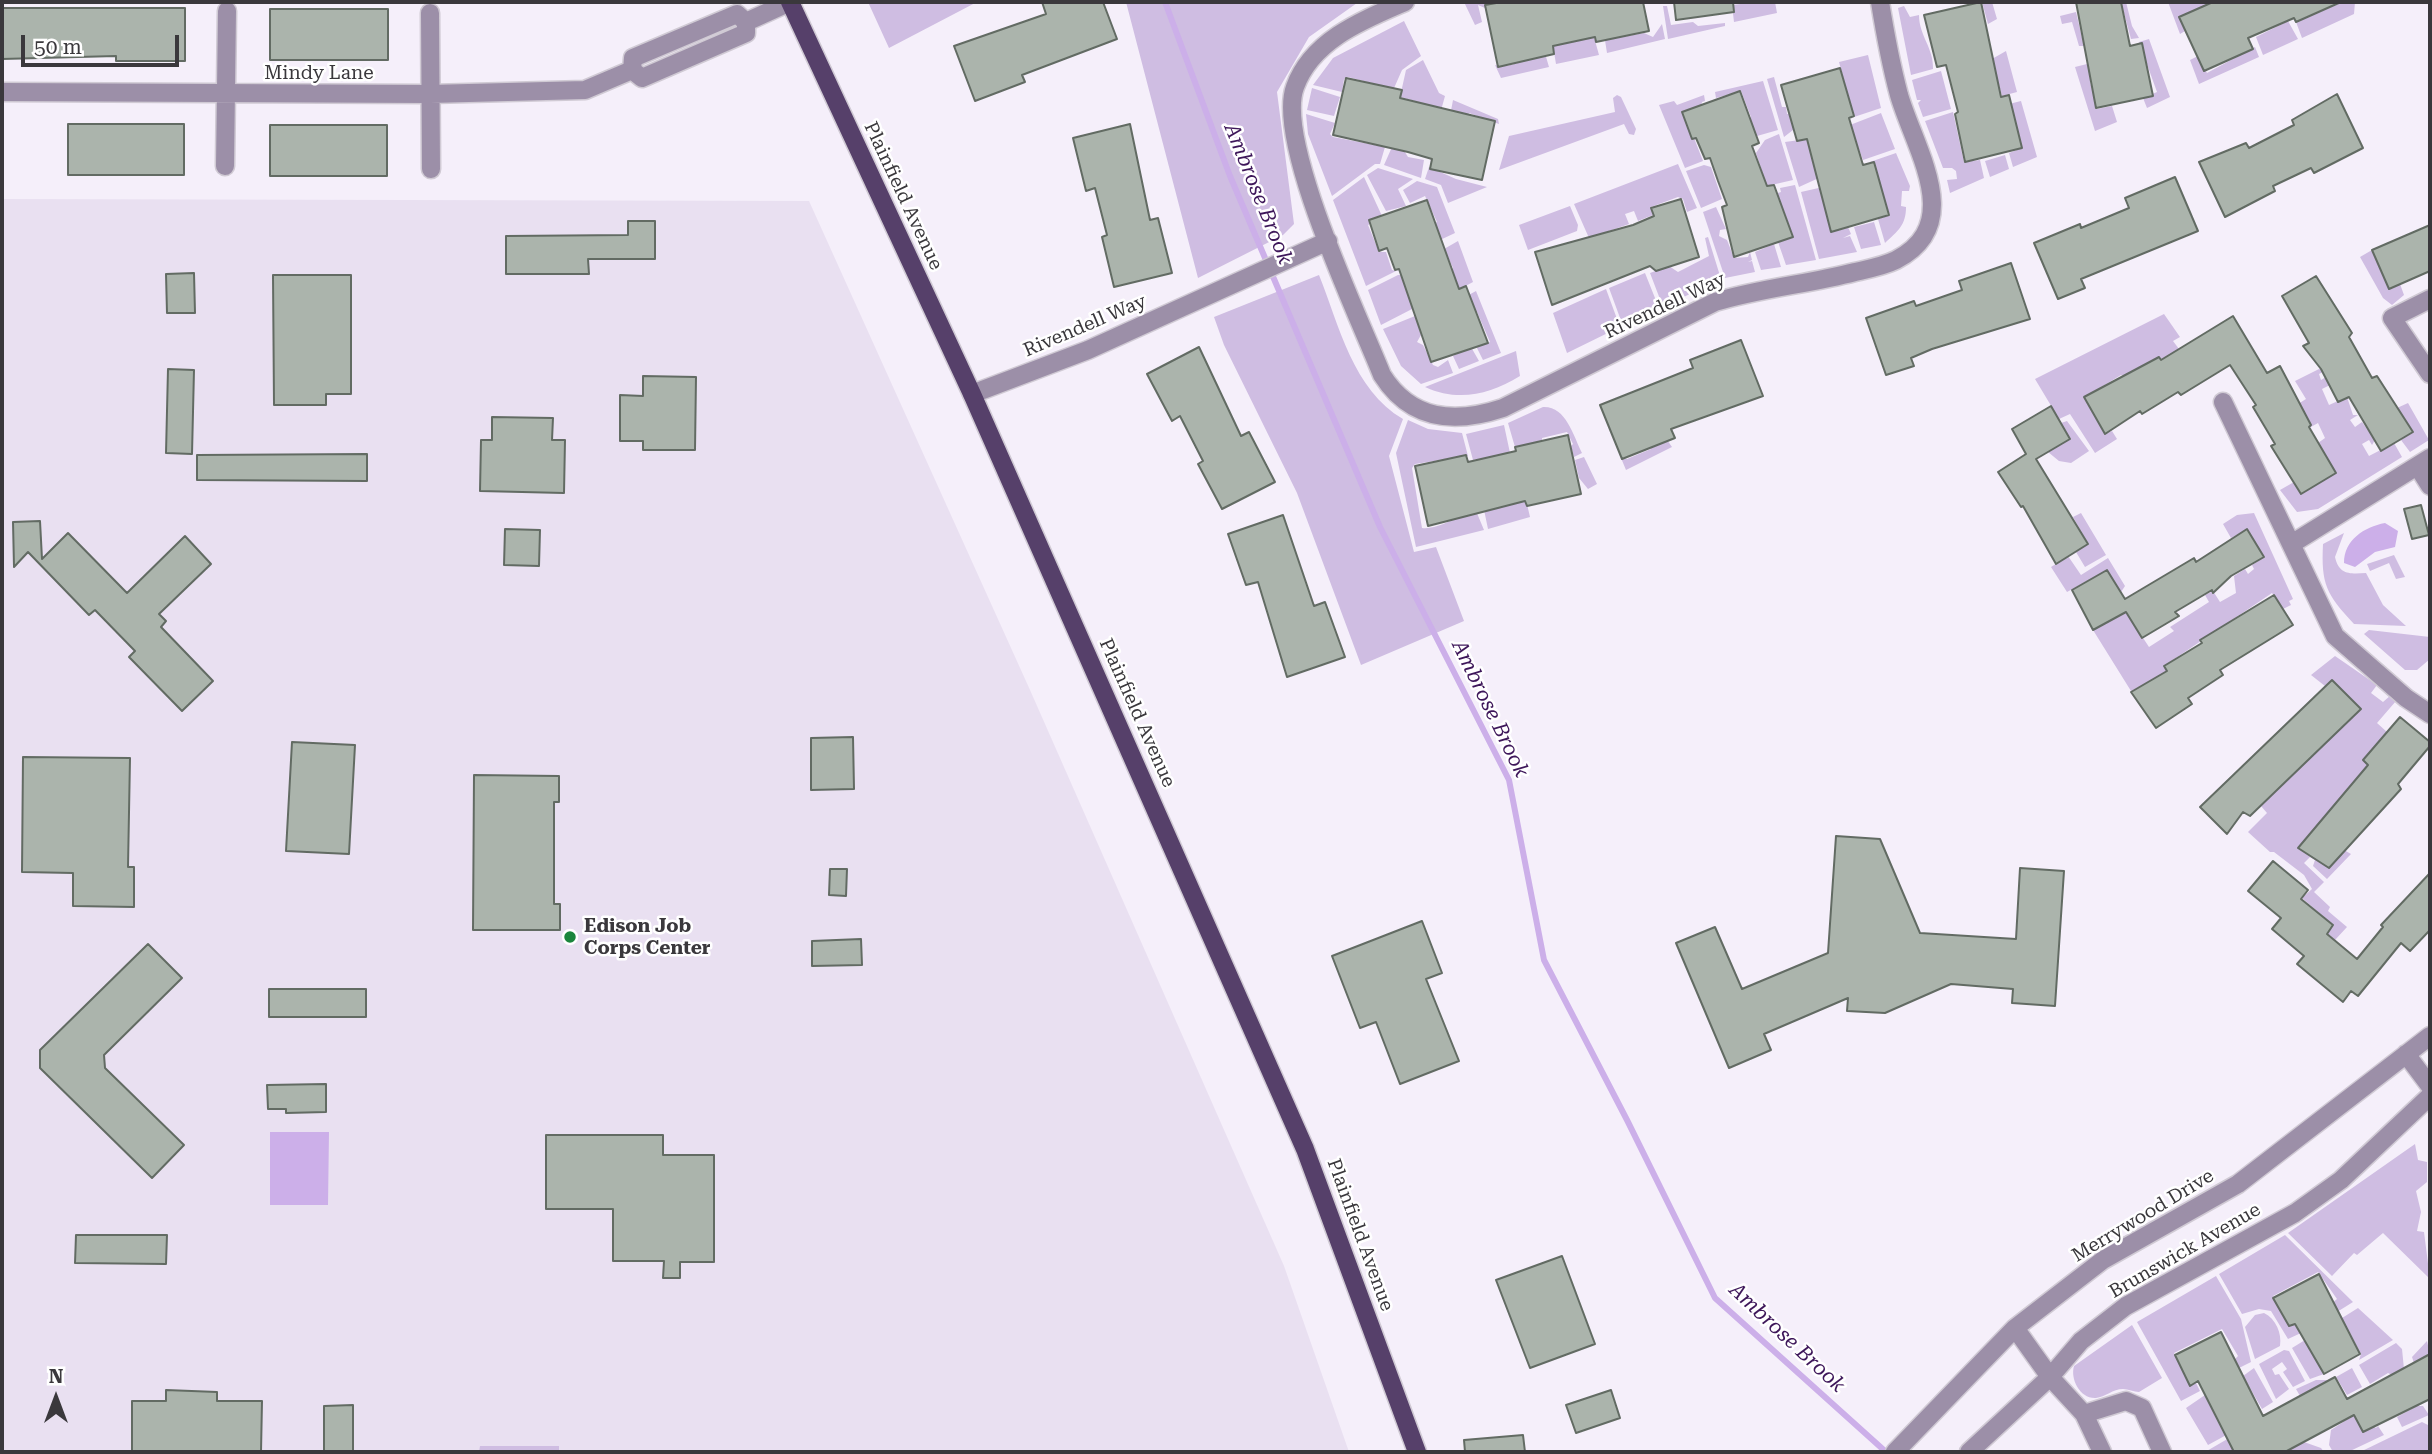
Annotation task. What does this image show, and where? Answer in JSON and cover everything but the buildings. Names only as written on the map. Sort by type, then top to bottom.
[{"type":"main road","name":"Plainfield Avenue","points":[[790,2],[972,394],[1306,1149],[1417,1452]]},
{"type":"street","name":"Mindy Lane","points":[[2,92],[429,94],[585,90],[632,70],[633,58],[737,14],[746,22],[790,2]]},
{"type":"street","name":"Rivendell Way","points":[[1405,2],[1351,25],[1314,57],[1295,88],[1291,113],[1302,167],[1328,241],[1382,375],[1394,394],[1417,410],[1474,418],[1503,408],[1715,302],[1748,292],[1809,284],[1895,261],[1924,241],[1933,211],[1931,185],[1899,95],[1880,2]]},
{"type":"street","points":[[225,166],[227,11]]},
{"type":"street","points":[[430,13],[430,169]]},
{"type":"street","name":"Rivendell Way","points":[[972,394],[1088,349],[1328,241]]},
{"type":"street","points":[[2430,299],[2392,318],[2430,374]]},
{"type":"street","points":[[2223,402],[2293,543],[2335,636],[2406,698],[2430,714]]},
{"type":"street","points":[[2293,543],[2424,462],[2430,486]]},
{"type":"street","name":"Merrywood Drive","points":[[1895,1452],[2015,1328],[2103,1260],[2238,1184],[2430,1037]]},
{"type":"street","points":[[2406,1054],[2430,1086]]},
{"type":"street","name":"Brunswick Avenue","points":[[1969,1452],[2050,1377],[2081,1341],[2126,1306],[2295,1213],[2341,1180],[2430,1096]]},
{"type":"street","points":[[2015,1328],[2050,1377],[2084,1414],[2102,1452]]},
{"type":"street","points":[[2084,1414],[2126,1401],[2142,1408],[2162,1452]]},
{"type":"shaded area","points":[[868,2],[977,2],[889,48]]},
{"type":"shaded area","points":[[1126,2],[1367,2],[1357,3],[1309,37],[1277,92],[1294,224],[1283,235],[1198,278]]},
{"type":"shaded area","points":[[1464,2],[1498,2],[1485,5],[1485,8],[1478,5],[1482,22],[1475,25]]},
{"type":"shaded area","points":[[1775,2],[1777,13],[1734,22],[1732,5]]},
{"type":"shaded area","points":[[1982,2],[1992,2],[1997,19],[1988,24]]},
{"type":"shaded area","points":[[2121,2],[2126,2],[2132,26],[2139,38],[2131,39]]},
{"type":"shaded area","points":[[2168,2],[2222,3],[2202,7],[2179,17],[2185,31],[2180,34]]},
{"type":"shaded area","points":[[2343,2],[2355,2],[2354,14],[2302,38],[2296,22]]},
{"type":"shaded area","points":[[1663,6],[1667,6],[1671,25],[1693,22],[1698,26],[1725,23],[1725,26],[1668,39]]},
{"type":"shaded area","points":[[1904,6],[1910,17],[1919,15],[1933,62],[1933,69],[1911,75],[1898,8]]},
{"type":"shaded area","points":[[2076,12],[2084,46],[2079,46],[2072,22],[2062,24],[2060,16]]},
{"type":"shaded area","points":[[1404,21],[1421,56],[1402,70],[1391,95],[1375,84],[1348,77],[1344,79],[1342,92],[1313,85],[1333,58]]},
{"type":"shaded area","points":[[2288,21],[2298,39],[2263,55],[2256,37]]},
{"type":"shaded area","points":[[1662,24],[1665,39],[1607,53],[1604,34],[1621,31],[1622,37],[1644,33],[1653,37]]},
{"type":"shaded area","points":[[1594,37],[1599,55],[1556,64],[1553,46]]},
{"type":"shaded area","points":[[2149,39],[2170,97],[2147,108],[2143,98],[2157,92],[2139,42]]},
{"type":"shaded area","points":[[2255,47],[2259,57],[2199,84],[2190,60],[2198,56],[2207,73]]},
{"type":"shaded area","points":[[1544,50],[1549,67],[1501,78],[1495,65],[1513,65]]},
{"type":"shaded area","points":[[2006,51],[2017,92],[2002,96],[1992,59]]},
{"type":"shaded area","points":[[1868,55],[1881,108],[1854,117],[1839,62]]},
{"type":"shaded area","points":[[1423,60],[1439,93],[1445,96],[1440,114],[1421,109],[1422,103],[1400,97],[1406,70]]},
{"type":"shaded area","points":[[2091,63],[2096,80],[2090,82],[2097,109],[2112,106],[2117,122],[2095,131],[2075,67]]},
{"type":"shaded area","points":[[1941,71],[1951,109],[1923,117],[1918,103],[1921,100],[1917,100],[1912,80]]},
{"type":"shaded area","points":[[1774,77],[1782,107],[1786,107],[1787,114],[1798,113],[1803,128],[1793,130],[1784,137],[1767,79]]},
{"type":"shaded area","points":[[1763,81],[1778,130],[1750,138],[1745,122],[1751,117],[1741,91],[1716,98],[1715,92]]},
{"type":"shaded area","points":[[1312,88],[1340,97],[1334,116],[1307,110]]},
{"type":"shaded area","points":[[1617,95],[1621,97],[1636,129],[1634,135],[1629,134],[1624,124],[1499,170],[1509,136],[1615,112],[1613,98]]},
{"type":"shaded area","points":[[1704,95],[1705,101],[1702,102],[1694,138],[1703,161],[1685,168],[1659,105],[1674,101],[1677,105]]},
{"type":"shaded area","points":[[1453,100],[1498,119],[1499,124],[1469,113],[1466,120],[1450,116]]},
{"type":"shaded area","points":[[2021,101],[2037,157],[2013,167],[2009,153],[2022,148],[2005,105]]},
{"type":"shaded area","points":[[1953,112],[1964,162],[1980,160],[1984,178],[1950,193],[1947,180],[1957,179],[1956,171],[1943,168],[1925,121]]},
{"type":"shaded area","points":[[1881,113],[1895,149],[1863,160],[1850,125]]},
{"type":"shaded area","points":[[1306,114],[1335,123],[1330,134],[1333,137],[1385,147],[1380,164],[1375,164],[1332,196],[1308,134]]},
{"type":"shaded area","points":[[1779,134],[1793,180],[1767,186],[1756,153],[1765,140]]},
{"type":"shaded area","points":[[1807,139],[1821,177],[1799,187],[1785,142]]},
{"type":"shaded area","points":[[1392,147],[1403,149],[1408,157],[1424,160],[1421,178],[1384,165]]},
{"type":"shaded area","points":[[1896,153],[1910,186],[1909,191],[1902,191],[1901,206],[1906,207],[1903,223],[1885,243],[1878,219],[1890,215],[1870,162]]},
{"type":"shaded area","points":[[2005,155],[2009,169],[1990,177],[1985,161]]},
{"type":"shaded area","points":[[1678,164],[1697,208],[1687,212],[1683,199],[1678,197],[1651,207],[1653,215],[1638,221],[1634,211],[1625,214],[1629,224],[1589,238],[1574,204]]},
{"type":"shaded area","points":[[1704,165],[1711,167],[1722,199],[1701,208],[1686,171]]},
{"type":"shaded area","points":[[1429,167],[1456,179],[1487,187],[1448,203],[1441,185],[1425,179]]},
{"type":"shaded area","points":[[1378,168],[1413,179],[1398,189],[1406,206],[1386,211],[1367,175]]},
{"type":"shaded area","points":[[1364,177],[1382,216],[1368,225],[1379,252],[1386,252],[1392,270],[1396,271],[1366,286],[1333,200]]},
{"type":"shaded area","points":[[1417,181],[1437,187],[1455,233],[1440,240],[1431,225],[1437,222],[1425,196],[1410,203],[1403,190]]},
{"type":"shaded area","points":[[1795,185],[1816,260],[1786,265],[1778,242],[1793,236],[1784,211],[1777,213],[1771,195],[1781,192],[1780,188]]},
{"type":"shaded area","points":[[1823,187],[1828,205],[1824,206],[1831,232],[1848,227],[1851,234],[1843,238],[1850,236],[1857,252],[1819,259],[1801,192]]},
{"type":"shaded area","name":"Edison Job Corps Center","points":[[2,199],[809,201],[1030,690],[1284,1266],[1349,1452],[2,1452]]},
{"type":"shaded area","points":[[1570,206],[1578,225],[1577,231],[1528,250],[1519,225]]},
{"type":"shaded area","points":[[1716,207],[1726,229],[1720,230],[1719,236],[1727,240],[1734,258],[1748,257],[1750,252],[1752,260],[1748,262],[1752,261],[1755,272],[1725,278],[1703,212]]},
{"type":"shaded area","points":[[1874,222],[1881,245],[1861,249],[1854,227]]},
{"type":"shaded area","points":[[1708,237],[1721,279],[1663,307],[1650,273],[1669,266],[1678,272],[1709,256],[1705,238]]},
{"type":"shaded area","points":[[1458,241],[1473,282],[1458,290],[1448,272],[1453,268],[1444,249]]},
{"type":"shaded area","points":[[1774,244],[1781,267],[1761,270],[1755,252]]},
{"type":"shaded area","points":[[2372,250],[2400,284],[2404,295],[2392,305],[2383,298],[2360,257]]},
{"type":"shaded area","points":[[1645,273],[1659,308],[1623,326],[1609,288]]},
{"type":"shaded area","points":[[1319,275],[1341,335],[1360,374],[1386,407],[1403,419],[1389,456],[1414,552],[1436,547],[1464,621],[1361,665],[1297,493],[1224,345],[1214,317]]},
{"type":"shaded area","points":[[1401,275],[1414,308],[1381,325],[1368,290]]},
{"type":"shaded area","points":[[1606,289],[1620,327],[1567,353],[1553,313]]},
{"type":"shaded area","points":[[1476,291],[1501,353],[1483,360],[1476,346],[1490,342],[1477,312],[1470,314],[1463,298]]},
{"type":"shaded area","points":[[2164,314],[2180,337],[2173,341],[2179,349],[2163,359],[2158,357],[2126,377],[2121,375],[2085,397],[2105,434],[2112,431],[2117,439],[2095,453],[2070,414],[2059,419],[2035,379]]},
{"type":"shaded area","points":[[1415,316],[1421,335],[1417,342],[1423,345],[1433,365],[1438,367],[1448,360],[1453,373],[1421,384],[1401,366],[1383,329]]},
{"type":"shaded area","points":[[1471,347],[1479,361],[1459,369],[1453,356]]},
{"type":"shaded area","points":[[1516,351],[1520,376],[1497,388],[1461,395],[1437,392],[1425,387]]},
{"type":"shaded area","points":[[2321,368],[2321,380],[2326,377],[2330,385],[2322,389],[2329,405],[2347,397],[2353,415],[2358,415],[2350,420],[2355,427],[2362,422],[2375,440],[2372,445],[2369,440],[2362,444],[2369,456],[2394,443],[2402,457],[2318,509],[2297,512],[2280,490],[2294,482],[2301,494],[2336,473],[2318,443],[2325,438],[2318,423],[2309,428],[2298,404],[2306,399],[2295,381]]},
{"type":"shaded area","points":[[2408,403],[2429,440],[2410,452],[2401,440],[2413,431],[2397,408]]},
{"type":"shaded area","points":[[1543,407],[1558,411],[1563,416],[1582,453],[1574,457],[1571,446],[1573,444],[1567,432],[1542,438],[1542,443],[1517,454],[1508,423]]},
{"type":"shaded area","points":[[1408,420],[1428,429],[1462,433],[1468,456],[1415,464],[1412,468],[1422,528],[1442,525],[1474,506],[1484,530],[1416,547],[1396,453]]},
{"type":"shaded area","points":[[2067,421],[2089,451],[2071,463],[2059,461],[2048,452],[2070,439],[2061,423]]},
{"type":"shaded area","points":[[1504,425],[1510,453],[1473,460],[1466,434]]},
{"type":"shaded area","points":[[1663,434],[1672,447],[1626,470],[1621,458],[1627,459],[1651,449],[1645,440]]},
{"type":"shaded area","points":[[1584,457],[1597,484],[1588,489],[1579,478],[1575,460]]},
{"type":"shaded area","points":[[1526,500],[1530,517],[1488,529],[1483,505]]},
{"type":"shaded area","points":[[2081,513],[2106,555],[2085,567],[2076,552],[2088,544],[2073,517]]},
{"type":"shaded area","points":[[2254,513],[2293,599],[2289,601],[2291,605],[2283,609],[2272,593],[2164,666],[2167,672],[2131,691],[2093,630],[2126,612],[2149,647],[2174,631],[2170,627],[2209,602],[2205,595],[2213,591],[2220,602],[2236,593],[2234,576],[2245,569],[2248,574],[2254,569],[2252,565],[2264,557],[2247,530],[2231,538],[2223,524],[2237,515]]},
{"type":"shaded area","points":[[2385,523],[2398,531],[2395,547],[2375,552],[2355,567],[2344,563],[2351,541],[2363,531]]},
{"type":"shaded area","points":[[2344,533],[2335,557],[2339,567],[2350,573],[2366,573],[2383,605],[2406,626],[2354,624],[2331,596],[2323,569],[2323,544]]},
{"type":"shaded area","points":[[2394,555],[2405,577],[2396,579],[2389,563],[2370,571],[2367,564]]},
{"type":"shaded area","points":[[2068,556],[2081,575],[2108,558],[2125,586],[2121,592],[2107,570],[2067,592],[2051,567]]},
{"type":"shaded area","points":[[2369,630],[2430,637],[2430,659],[2417,670],[2405,670],[2364,634]]},
{"type":"shaded area","points":[[2335,656],[2377,685],[2371,693],[2383,702],[2391,695],[2396,701],[2377,723],[2387,732],[2320,862],[2329,868],[2344,850],[2351,854],[2327,879],[2313,866],[2315,860],[2310,857],[2304,863],[2324,882],[2314,892],[2330,907],[2328,911],[2347,927],[2335,940],[2327,933],[2333,925],[2302,898],[2312,889],[2304,875],[2274,852],[2270,852],[2248,832],[2267,813],[2261,806],[2361,709],[2332,680],[2325,686],[2311,675]]},
{"type":"shaded area","points":[[270,1132],[329,1132],[328,1205],[270,1205]]},
{"type":"shaded area","points":[[2415,1144],[2418,1160],[2427,1162],[2427,1182],[2416,1191],[2421,1212],[2417,1231],[2424,1232],[2430,1279],[2383,1233],[2357,1255],[2354,1253],[2332,1276],[2288,1233]]},
{"type":"shaded area","points":[[2285,1235],[2353,1302],[2337,1312],[2332,1303],[2337,1299],[2318,1272],[2273,1296],[2289,1326],[2296,1324],[2301,1333],[2288,1339],[2271,1311],[2259,1309],[2242,1314],[2219,1274]]},
{"type":"shaded area","points":[[2216,1276],[2241,1319],[2251,1362],[2239,1368],[2235,1359],[2238,1356],[2222,1329],[2174,1353],[2190,1386],[2196,1383],[2200,1391],[2181,1401],[2137,1322]]},
{"type":"shaded area","points":[[2358,1308],[2393,1340],[2359,1360],[2361,1354],[2342,1318]]},
{"type":"shaded area","points":[[2264,1313],[2277,1327],[2280,1346],[2255,1359],[2245,1327],[2255,1315]]},
{"type":"shaded area","points":[[2132,1325],[2162,1378],[2139,1392],[2123,1389],[2096,1398],[2085,1395],[2075,1382],[2074,1366]]},
{"type":"shaded area","points":[[2305,1340],[2324,1374],[2310,1379],[2292,1348]]},
{"type":"shaded area","points":[[2427,1341],[2430,1354],[2414,1363],[2412,1357]]},
{"type":"shaded area","points":[[2396,1343],[2402,1349],[2404,1369],[2392,1375],[2388,1373],[2370,1384],[2359,1365]]},
{"type":"shaded area","points":[[2284,1350],[2289,1351],[2305,1381],[2293,1387],[2283,1372],[2287,1369],[2282,1362],[2272,1369],[2289,1389],[2276,1399],[2259,1364]]},
{"type":"shaded area","points":[[2254,1368],[2273,1402],[2262,1409],[2243,1376]]},
{"type":"shaded area","points":[[2352,1368],[2362,1387],[2347,1395],[2336,1377]]},
{"type":"shaded area","points":[[2316,1380],[2328,1380],[2300,1396],[2296,1389]]},
{"type":"shaded area","points":[[2205,1395],[2223,1432],[2230,1433],[2208,1445],[2186,1408]]},
{"type":"shaded area","points":[[2417,1406],[2423,1406],[2429,1415],[2402,1427],[2397,1417]]},
{"type":"shaded area","points":[[2354,1415],[2376,1428],[2378,1426],[2384,1435],[2348,1452],[2333,1452],[2329,1445],[2331,1430]]},
{"type":"shaded area","points":[[2422,1422],[2430,1426],[2430,1452],[2360,1452]]},
{"type":"shaded area","points":[[2236,1434],[2245,1450],[2205,1452]]},
{"type":"shaded area","points":[[2304,1442],[2321,1448],[2324,1452],[2285,1452]]},
{"type":"shaded area","points":[[480,1446],[559,1446],[559,1452],[479,1452]]},
{"type":"waterway","name":"Ambrose Brook","points":[[1165,2],[1230,176],[1380,527],[1509,780],[1544,960],[1715,1298],[1886,1452]]},
{"type":"place","name":"Edison Job Corps Center","points":[[570,937]]}]
